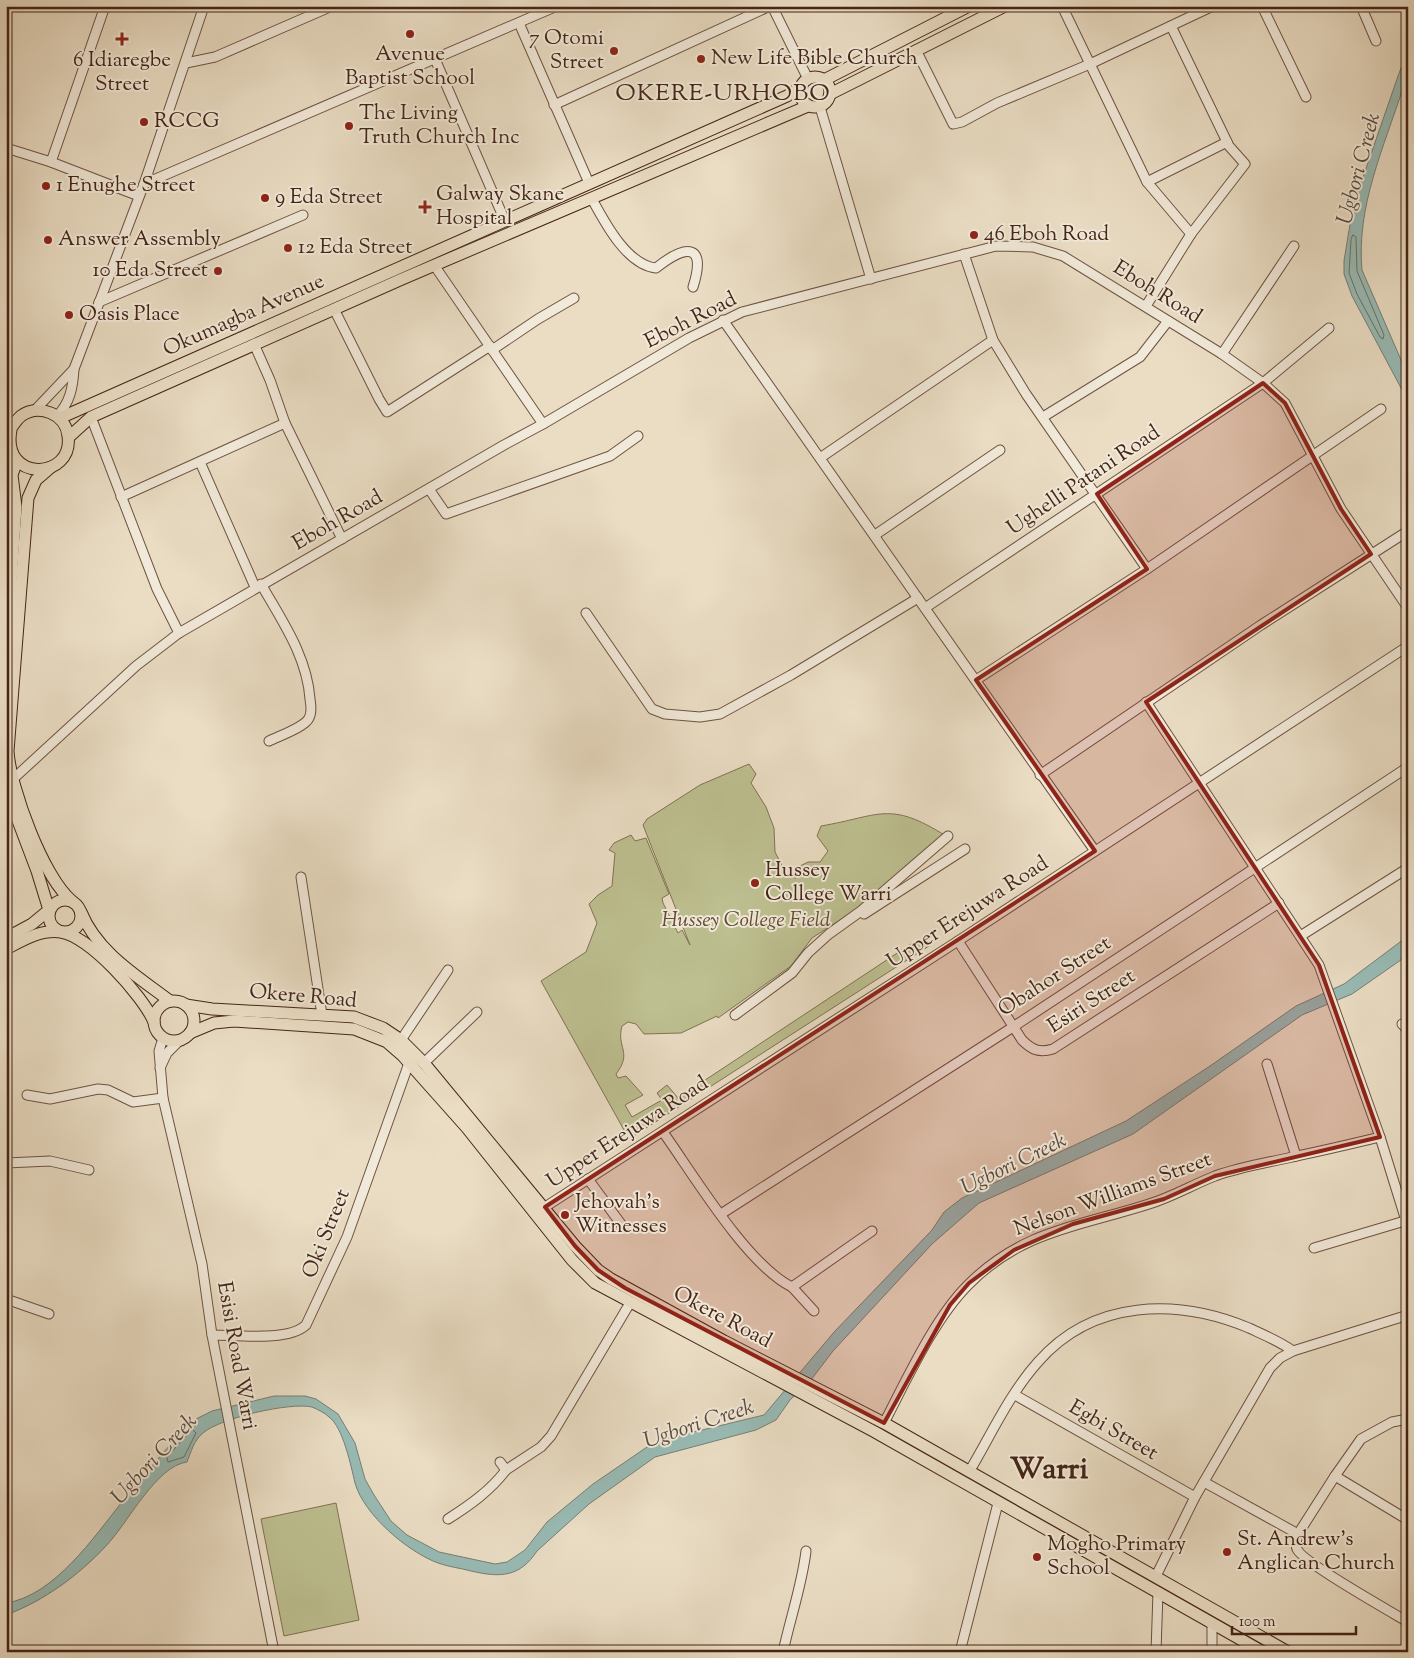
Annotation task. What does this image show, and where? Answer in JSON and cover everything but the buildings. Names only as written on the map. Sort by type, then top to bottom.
[{"type":"main road","points":[[824,80],[969,6]]},
{"type":"main road","points":[[830,94],[1005,6]]},
{"type":"main road","points":[[816,77],[824,80],[829,86],[830,94],[827,102],[820,107],[808,106],[801,99],[800,88],[808,79],[816,77]]},
{"type":"main road","name":"Okumagba Avenue","points":[[59,417],[505,221],[800,88]]},
{"type":"main road","name":"Okumagba Avenue","points":[[69,437],[91,418],[254,344],[434,265],[808,106]]},
{"type":"main road","points":[[6,655],[16,507],[12,475],[13,461],[8,432],[20,416],[35,410],[43,410],[59,417],[69,437],[65,455],[36,480],[28,498],[8,751],[8,789],[49,910],[50,924],[84,943],[130,985],[150,1012],[155,1028],[163,1038],[179,1041],[190,1033],[194,1021],[193,1014],[186,1004],[170,1002],[105,949],[84,922],[81,912],[64,894],[49,870],[8,789]]},
{"type":"main road","points":[[13,461],[30,468],[44,469],[51,467]]},
{"type":"main road","points":[[6,938],[32,924],[49,910],[52,905],[62,900],[72,901]]},
{"type":"main road","points":[[6,949],[40,933],[62,932],[76,927],[81,918],[81,912]]},
{"type":"main road","points":[[154,1022],[158,1009],[170,1002]]},
{"type":"main road","name":"Okere Road","points":[[186,1004],[212,1009],[354,1017],[383,1028],[401,1040],[424,1063],[586,1258],[612,1279],[788,1379],[799,1392],[875,1432],[1263,1652]]},
{"type":"main road","name":"Okere Road","points":[[190,1033],[224,1021],[354,1029],[387,1042],[409,1063],[467,1128],[595,1283],[630,1303],[788,1379],[811,1384],[884,1423],[1288,1652]]},
{"type":"street","points":[[51,162],[106,6]]},
{"type":"street","points":[[59,417],[66,407],[73,384],[74,370],[144,184],[204,6]]},
{"type":"street","points":[[186,63],[214,57],[332,6]]},
{"type":"street","points":[[144,184],[557,6]]},
{"type":"street","points":[[554,105],[771,6],[808,79]]},
{"type":"street","points":[[1062,6],[1147,182],[1191,234]]},
{"type":"street","points":[[916,50],[953,124],[962,122],[997,102],[1090,64],[1213,6]]},
{"type":"street","points":[[1262,6],[1306,97]]},
{"type":"street","points":[[1361,6],[1376,41]]},
{"type":"street","points":[[519,23],[589,183]]},
{"type":"street","points":[[1146,306],[1191,234],[1245,164],[1227,142],[1171,26]]},
{"type":"street","points":[[435,59],[505,221]]},
{"type":"street","points":[[820,107],[871,279]]},
{"type":"street","points":[[1147,182],[1227,142]]},
{"type":"street","points":[[6,148],[51,162],[139,196]]},
{"type":"street","points":[[592,199],[618,241],[642,264],[656,268],[681,252],[691,251],[696,254],[699,261],[693,287]]},
{"type":"street","points":[[99,302],[303,215]]},
{"type":"street","name":"Eboh Road","points":[[8,789],[136,666],[180,633],[258,585],[342,539],[723,320],[742,312],[996,246],[1033,247],[1063,256],[1222,354],[1263,383],[1285,403],[1312,457],[1341,508],[1408,608]]},
{"type":"street","points":[[1222,354],[1294,246]]},
{"type":"street","points":[[964,254],[993,340],[1147,569]]},
{"type":"street","points":[[434,265],[543,424]]},
{"type":"street","points":[[334,309],[387,412],[574,298]]},
{"type":"street","points":[[723,320],[1095,852]]},
{"type":"street","points":[[1044,417],[1140,357],[1168,321]]},
{"type":"street","name":"Ughelli Patani Road","points":[[925,608],[1263,383],[1330,328]]},
{"type":"street","points":[[820,458],[993,340]]},
{"type":"street","points":[[254,344],[270,380],[285,423],[342,539]]},
{"type":"street","points":[[35,410],[74,370]]},
{"type":"street","points":[[976,680],[1147,569],[1381,409]]},
{"type":"street","points":[[91,418],[157,589],[180,633]]},
{"type":"street","points":[[121,497],[285,423]]},
{"type":"street","points":[[429,489],[446,514],[610,456],[638,436]]},
{"type":"street","points":[[875,535],[1000,450]]},
{"type":"street","points":[[200,462],[258,585],[297,647],[309,684],[311,708],[309,718],[304,724],[269,741]]},
{"type":"street","points":[[1040,775],[1146,702],[1408,530]]},
{"type":"street","points":[[586,613],[652,709],[664,714],[711,717],[730,710],[791,676],[918,598]]},
{"type":"street","name":"Upper Erejuwa Road","points":[[545,1207],[958,942],[1408,646]]},
{"type":"street","points":[[1146,702],[1302,935],[1320,965],[1407,1222],[1314,1248]]},
{"type":"street","name":"Obahor Street","points":[[720,1214],[1013,1026],[1408,767]]},
{"type":"street","points":[[735,1015],[792,973],[818,943],[861,911],[948,836]]},
{"type":"street","points":[[818,943],[965,849]]},
{"type":"street","points":[[1302,935],[1408,868]]},
{"type":"street","points":[[301,877],[322,1015]]},
{"type":"street","name":"Esiri Street","points":[[958,942],[1022,1040],[1036,1051],[1053,1049],[1279,903]]},
{"type":"street","points":[[401,1040],[448,970]]},
{"type":"street","points":[[424,1063],[477,1012]]},
{"type":"street","name":"Esisi Road Warri","points":[[163,1038],[159,1052],[163,1098],[202,1264],[212,1335],[274,1652]]},
{"type":"street","points":[[160,1068],[167,1053],[179,1041]]},
{"type":"street","name":"Oki Street","points":[[212,1335],[292,1334],[299,1332],[306,1325],[347,1237],[409,1063]]},
{"type":"street","points":[[1267,1064],[1296,1156]]},
{"type":"street","points":[[27,1095],[50,1099],[98,1090],[108,1090],[133,1102],[163,1098]]},
{"type":"street","points":[[663,1132],[720,1214],[759,1262],[782,1282],[792,1287],[814,1311]]},
{"type":"street","name":"Nelson Williams Street","points":[[884,1423],[950,1305],[969,1283],[1014,1250],[1033,1239],[1073,1224],[1124,1212],[1164,1199],[1215,1176],[1380,1138]]},
{"type":"street","points":[[6,1163],[50,1161],[89,1170]]},
{"type":"street","points":[[588,1179],[621,1224]]},
{"type":"street","points":[[792,1287],[872,1231]]},
{"type":"street","points":[[6,1299],[49,1314]]},
{"type":"street","points":[[448,1519],[473,1503],[495,1485],[506,1470],[540,1447],[551,1436],[630,1303]]},
{"type":"street","points":[[970,1472],[1014,1395],[1038,1361],[1068,1336],[1105,1317],[1144,1308],[1187,1310],[1228,1320],[1282,1343],[1292,1351]]},
{"type":"street","points":[[1156,1576],[1195,1497],[1262,1379],[1280,1358],[1292,1351],[1408,1315]]},
{"type":"street","name":"Egbi Street","points":[[1014,1395],[1195,1497]]},
{"type":"street","points":[[1408,1419],[1384,1425],[1361,1439],[1334,1476],[1298,1534],[1296,1544],[1299,1553],[1341,1582],[1408,1622]]},
{"type":"street","points":[[500,1462],[506,1470]]},
{"type":"street","points":[[1334,1476],[1408,1520]]},
{"type":"street","points":[[1204,1482],[1298,1534]]},
{"type":"street","points":[[960,1652],[998,1503]]},
{"type":"street","points":[[783,1652],[795,1598],[804,1572],[806,1552]]},
{"type":"street","points":[[1156,1652],[1158,1592]]},
{"type":"street","points":[[1212,1623],[1212,1652]]},
{"type":"highlighted area","points":[[1263,383],[1285,403],[1341,509],[1371,554],[1146,702],[1319,965],[1380,1137],[1215,1176],[1164,1199],[1073,1224],[1014,1250],[969,1283],[950,1305],[884,1423],[625,1288],[598,1270],[575,1246],[545,1207],[1095,851],[976,680],[1147,569],[1097,494]]},
{"type":"green space","name":"Hussey College Field","points":[[749,764],[756,774],[751,783],[766,807],[774,828],[775,852],[788,877],[796,878],[800,866],[808,862],[820,862],[828,851],[817,836],[821,826],[871,815],[897,814],[927,825],[946,836],[860,907],[812,938],[791,966],[718,1018],[717,1016],[681,1033],[644,1034],[636,1024],[628,1022],[622,1026],[621,1040],[624,1055],[621,1067],[616,1074],[618,1078],[626,1076],[643,1095],[625,1105],[632,1117],[662,1100],[657,1093],[667,1085],[678,1098],[914,942],[932,944],[629,1139],[541,981],[586,952],[597,923],[589,904],[598,895],[612,886],[615,853],[609,850],[614,843],[631,835],[635,841],[646,838],[669,894],[662,898],[663,903],[678,933],[682,930],[690,945],[643,825],[647,819],[700,785]]},
{"type":"green space","points":[[336,1503],[359,1620],[284,1636],[261,1519]]},
{"type":"water","points":[[1408,62],[1408,80],[1403,88],[1380,155],[1367,200],[1361,247],[1362,270],[1408,376],[1408,401],[1352,296],[1344,274],[1344,261],[1353,206],[1401,68]]},
{"type":"water","points":[[1408,936],[1408,955],[1352,994],[1302,1015],[1133,1134],[979,1203],[932,1244],[833,1351],[811,1380],[790,1400],[776,1420],[756,1430],[655,1457],[589,1504],[517,1571],[501,1575],[446,1566],[426,1558],[401,1541],[377,1519],[360,1495],[346,1447],[334,1422],[325,1414],[312,1407],[288,1407],[239,1417],[212,1427],[203,1433],[191,1450],[187,1462],[176,1466],[164,1474],[154,1484],[115,1536],[96,1557],[73,1577],[47,1595],[6,1615],[6,1603],[24,1598],[40,1589],[72,1563],[176,1438],[196,1419],[212,1411],[274,1396],[305,1396],[316,1399],[338,1414],[355,1443],[365,1479],[374,1495],[391,1521],[407,1535],[439,1552],[495,1564],[507,1562],[525,1550],[547,1522],[593,1484],[647,1447],[669,1438],[764,1415],[835,1331],[932,1230],[944,1212],[962,1198],[1126,1121],[1210,1066],[1296,1006],[1344,984]]},
{"type":"place","name":"Avenue Baptist School","points":[[410,34]]},
{"type":"place","name":"6 Idiaregbe Street","points":[[122,39]]},
{"type":"place","name":"7 Otomi Street","points":[[614,51]]},
{"type":"place","name":"New Life Bible Church","points":[[701,59]]},
{"type":"place","name":"RCCG","points":[[144,122]]},
{"type":"place","name":"The Living Truth Church Inc","points":[[349,126]]},
{"type":"place","name":"1 Enughe Street","points":[[46,186]]},
{"type":"place","name":"9 Eda Street","points":[[265,198]]},
{"type":"place","name":"Galway Skane Hospital","points":[[425,207]]},
{"type":"place","name":"46 Eboh Road","points":[[974,235]]},
{"type":"place","name":"Answer Assembly","points":[[48,240]]},
{"type":"place","name":"12 Eda Street","points":[[288,248]]},
{"type":"place","name":"10 Eda Street","points":[[218,271]]},
{"type":"place","name":"Oasis Place","points":[[69,315]]},
{"type":"place","name":"Hussey College Warri","points":[[755,883]]},
{"type":"place","name":"Jehovah's Witnesses","points":[[565,1215]]},
{"type":"place","name":"St. Andrew's Anglican Church","points":[[1227,1552]]},
{"type":"place","name":"Mogho Primary School","points":[[1037,1557]]},
{"type":"district","name":"OKERE-URHOBO","points":[[723,94]]},
{"type":"district","name":"Warri","points":[[1049,1470]]},
{"type":"water label","name":"Ugbori Creek","points":[[1360,169]]},
{"type":"water label","name":"Ugbori Creek","points":[[1014,1165]]},
{"type":"water label","name":"Ugbori Creek","points":[[699,1425]]},
{"type":"water label","name":"Ugbori Creek","points":[[155,1460]]}]
